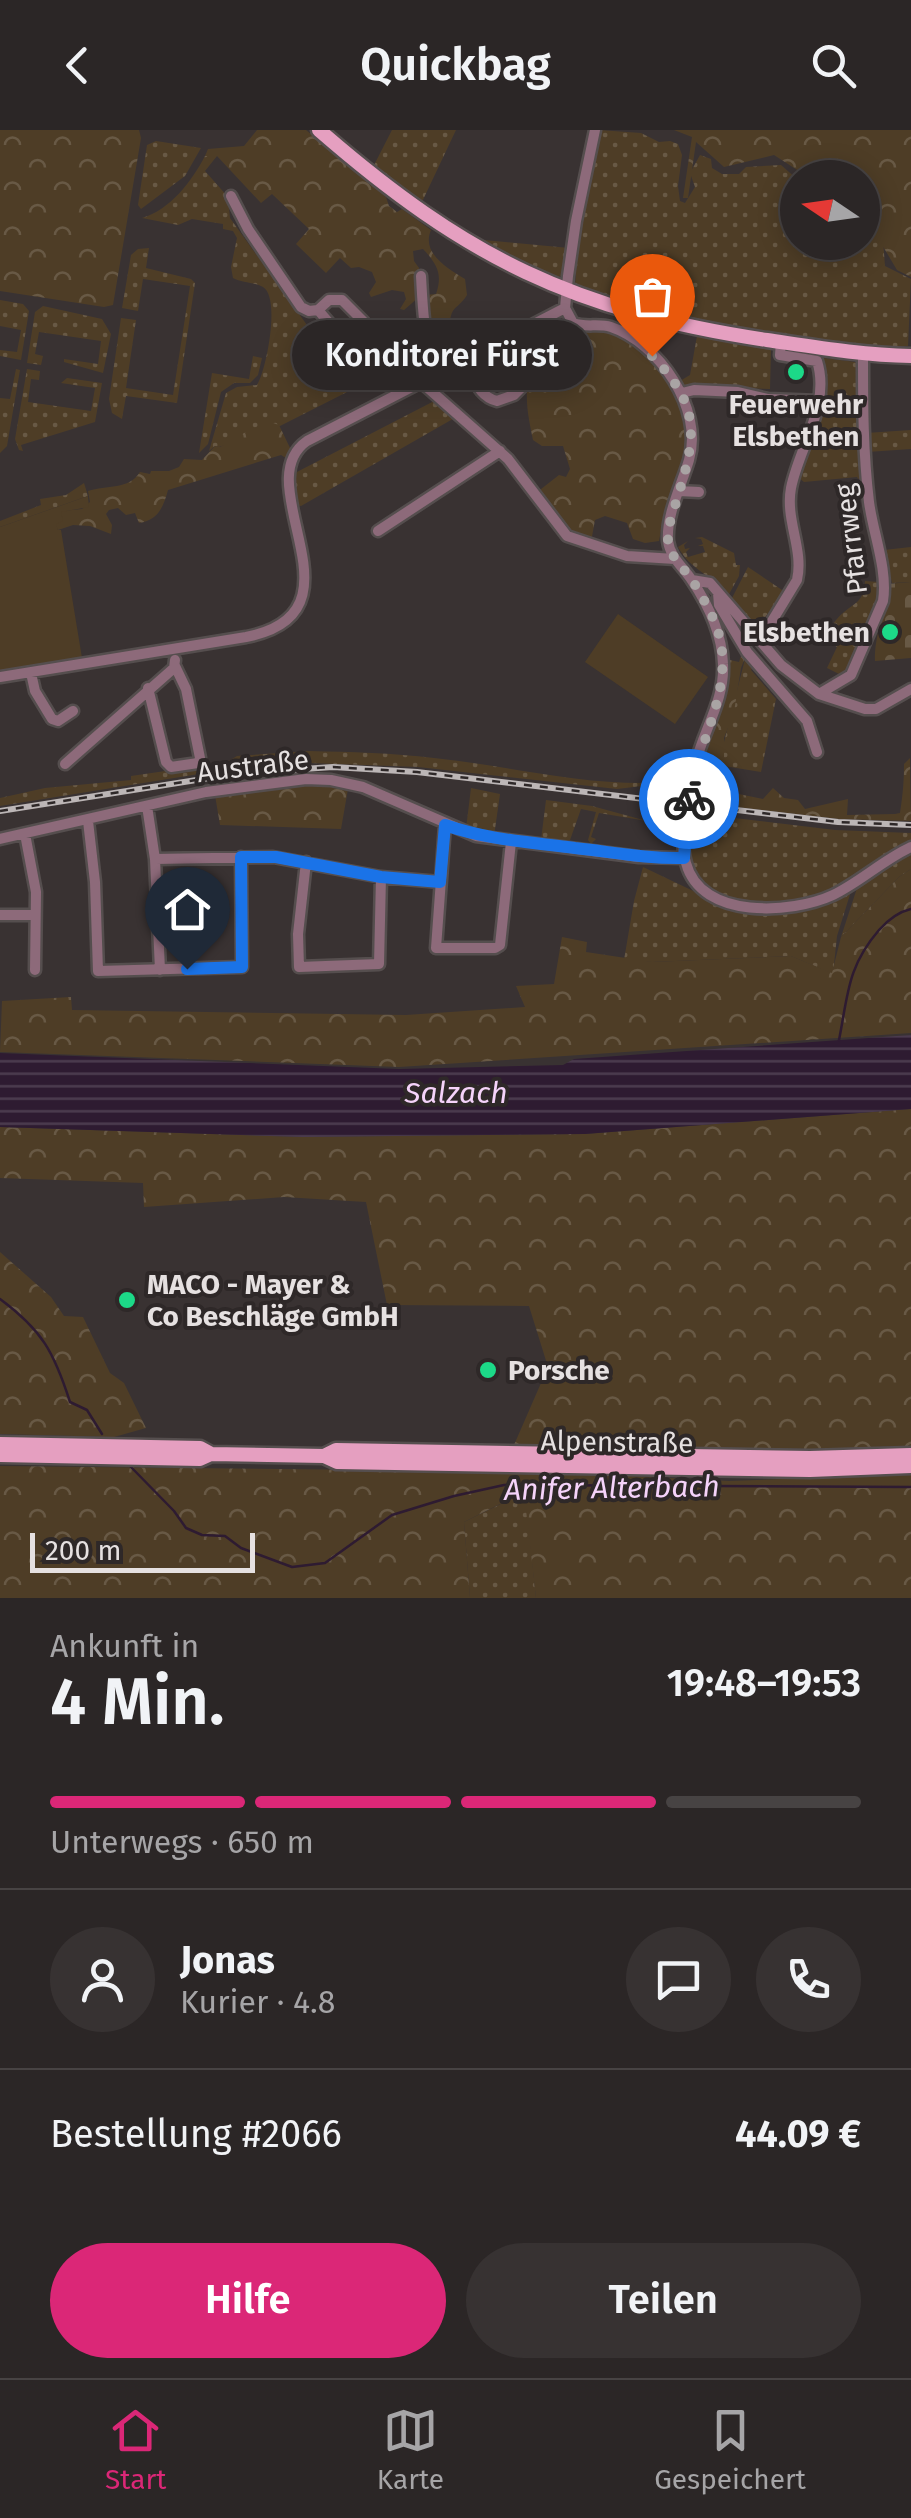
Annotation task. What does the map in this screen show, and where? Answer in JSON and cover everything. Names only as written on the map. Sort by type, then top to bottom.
[{"type":"main road","points":[[319,130],[372,176],[448,231],[567,292],[660,320],[864,354],[911,356]]},
{"type":"main road","name":"Alpenstraße","points":[[0,1444],[200,1448],[211,1454]]},
{"type":"main road","name":"Alpenstraße","points":[[324,1456],[336,1450],[810,1458],[911,1455]]},
{"type":"main road","name":"Alpenstraße","points":[[0,1455],[200,1459],[211,1454],[324,1456],[336,1462],[810,1470],[911,1466]]},
{"type":"street","points":[[595,130],[576,221],[565,308],[574,323],[607,326],[636,342],[682,394],[696,428],[693,458],[679,491],[668,542],[716,624],[723,676],[693,776],[684,858],[692,878],[700,889],[741,906],[789,906],[834,894],[911,847]]},
{"type":"street","points":[[231,196],[248,230],[301,307],[318,310],[330,300],[342,300],[364,322]]},
{"type":"street","points":[[421,276],[428,342],[437,351],[455,353],[476,385],[489,398],[502,400],[522,389],[522,382],[500,340]]},
{"type":"street","points":[[1,680],[265,634],[290,618],[302,596],[305,578],[288,472],[294,452],[307,441],[565,308]]},
{"type":"street","points":[[318,310],[359,372],[420,383],[500,450],[567,536],[641,558],[675,559]]},
{"type":"street","points":[[760,641],[800,569],[789,503],[800,451],[818,401],[817,361],[780,355],[781,342]]},
{"type":"street","name":"Pfarrweg","points":[[819,694],[850,676],[885,590],[864,455],[864,354]]},
{"type":"street","points":[[682,394],[694,390],[738,392],[768,399],[818,401]]},
{"type":"street","points":[[378,531],[500,450]]},
{"type":"street","points":[[679,491],[699,492]]},
{"type":"street","points":[[641,558],[668,542]]},
{"type":"street","points":[[692,580],[710,583],[782,665],[819,694],[876,709],[911,690]]},
{"type":"street","points":[[718,592],[719,605],[747,652],[806,721],[816,752]]},
{"type":"street","points":[[751,631],[772,619]]},
{"type":"street","points":[[148,688],[166,762],[171,767],[198,763],[186,689],[175,666],[174,649]]},
{"type":"street","points":[[65,764],[175,666]]},
{"type":"street","points":[[31,673],[38,697],[54,726],[74,711]]},
{"type":"street","name":"Austraße","points":[[0,839],[244,785],[332,780],[363,787],[476,836],[639,857],[684,858]]},
{"type":"street","points":[[147,806],[156,859],[160,970]]},
{"type":"street","points":[[88,821],[98,971],[242,967],[241,857]]},
{"type":"street","points":[[445,825],[436,948],[495,948],[502,940],[511,842]]},
{"type":"street","points":[[25,834],[36,892],[35,970]]},
{"type":"street","points":[[156,859],[273,857],[381,877],[440,882]]},
{"type":"street","points":[[306,862],[298,934],[299,967],[379,964],[381,877]]},
{"type":"street","points":[[0,916],[36,915]]},
{"type":"green space","points":[[0,130],[139,130],[141,138],[113,305],[104,307],[0,291]]},
{"type":"green space","points":[[257,130],[306,130],[386,197],[389,206],[397,212],[402,209],[431,230],[433,253],[465,279],[467,295],[453,312],[449,330],[433,346],[429,340],[425,295],[436,294],[439,275],[423,249],[413,251],[419,268],[419,297],[404,310],[400,309],[406,299],[404,292],[392,290],[371,297],[369,293],[376,282],[372,272],[351,268],[340,258],[326,273],[296,244],[309,229],[272,194],[261,203],[217,156],[205,156],[208,149],[244,146]]},
{"type":"green space","points":[[392,130],[456,130],[421,204],[474,239],[569,248],[563,275],[556,278],[476,244],[372,169]]},
{"type":"green space","points":[[599,130],[641,133],[659,142],[678,144],[682,155],[678,186],[680,201],[685,203],[695,187],[690,173],[700,155],[711,159],[712,168],[722,174],[739,174],[746,167],[780,165],[780,260],[880,260],[880,238],[885,266],[911,279],[908,346],[849,348],[669,318],[575,287],[579,224]]},
{"type":"green space","points":[[674,130],[911,130],[911,277],[897,270],[880,242],[880,160],[782,160],[774,155],[724,167],[696,142],[688,198],[683,198],[692,137]]},
{"type":"green space","points":[[156,141],[201,148],[185,176],[141,209],[138,205],[147,145]]},
{"type":"green space","points":[[205,156],[217,156],[205,171],[228,197],[230,218],[353,389],[280,426],[209,451],[226,393],[237,387],[257,385],[268,351],[271,305],[263,287],[233,278],[231,267],[237,238],[233,231],[223,229],[223,224],[192,219],[178,225],[142,218],[179,193]]},
{"type":"green space","points":[[149,248],[146,268],[195,283],[177,403],[126,396],[122,419],[112,413],[109,399],[121,318],[136,320],[126,388],[173,395],[190,286],[143,279],[138,311],[122,308],[131,255],[138,249]]},
{"type":"green space","points":[[0,300],[23,304],[29,311],[21,360],[0,356],[0,350],[17,352],[21,330],[0,326]]},
{"type":"green space","points":[[43,306],[102,319],[111,334],[103,373],[64,362],[98,364],[101,341],[39,332],[35,354],[43,356],[41,365],[27,363],[35,312]]},
{"type":"green space","points":[[560,319],[577,331],[605,331],[621,336],[647,358],[674,390],[683,412],[684,453],[659,541],[645,543],[633,539],[627,523],[605,516],[595,520],[591,542],[572,536],[536,493],[559,475],[566,477],[570,469],[563,446],[542,446],[533,440],[527,407],[531,374],[547,362],[571,359]]},
{"type":"green space","points":[[697,336],[771,349],[770,389],[683,387],[680,381],[690,375]]},
{"type":"green space","points":[[253,356],[262,358],[258,375],[250,383],[234,383],[221,392],[208,444],[199,453],[212,373],[249,379]]},
{"type":"green space","points":[[824,358],[855,362],[859,367],[862,477],[858,479],[804,482],[798,477],[823,396]]},
{"type":"green space","points":[[16,369],[20,370],[7,446],[0,453],[0,398],[10,399]]},
{"type":"green space","points":[[27,369],[40,371],[39,380],[31,379],[28,402],[91,411],[95,388],[61,383],[67,378],[102,383],[95,422],[21,445],[23,451],[19,450],[15,439]]},
{"type":"green space","points":[[438,399],[458,416],[297,505],[293,474]]},
{"type":"green space","points":[[267,421],[279,425],[291,450],[286,458],[281,455],[168,490],[159,512],[139,523],[135,513],[126,515],[118,508],[109,510],[106,514],[112,525],[111,534],[90,526],[73,525],[58,530],[55,524],[61,511],[82,509],[90,502],[88,491],[130,482],[140,472],[169,471],[179,467],[184,459],[202,460],[215,446],[220,447]]},
{"type":"green space","points":[[911,430],[911,449],[867,452],[866,433]]},
{"type":"green space","points":[[84,483],[88,496],[0,527],[0,521],[41,505],[40,499],[66,495]]},
{"type":"green space","points":[[88,496],[89,507],[61,512],[63,521],[56,524],[61,530],[82,658],[0,671],[0,527]]},
{"type":"green space","points":[[702,537],[734,553],[736,565],[740,565],[739,576],[728,596],[689,561],[678,547],[688,541],[684,545],[685,549],[690,548],[686,552],[688,557],[705,552],[703,546],[698,546],[703,544],[701,539],[695,538]]},
{"type":"green space","points":[[911,547],[911,582],[892,583],[884,550]]},
{"type":"green space","points":[[748,567],[785,592],[762,621],[748,620],[732,598]]},
{"type":"green space","points":[[865,581],[879,582],[883,591],[851,667],[843,676],[827,668],[837,647],[823,638],[838,617],[859,600]]},
{"type":"green space","points":[[911,582],[911,658],[875,661],[887,584]]},
{"type":"green space","points":[[618,614],[708,677],[675,724],[585,662]]},
{"type":"green space","points":[[743,650],[746,655],[734,712],[724,738],[724,766],[717,775],[717,794],[763,799],[773,788],[784,798],[798,800],[805,809],[848,799],[847,815],[895,814],[900,813],[904,764],[910,758],[911,821],[839,819],[694,802],[704,748],[724,701],[730,660],[739,662]]},
{"type":"green space","points":[[746,655],[755,666],[751,670],[776,699],[761,772],[724,766],[721,754]]},
{"type":"green space","points":[[309,751],[418,756],[642,786],[617,789],[418,767],[309,763],[224,770],[0,806],[0,798],[45,788],[131,780],[131,776],[227,762],[237,756]]},
{"type":"green space","points":[[322,784],[348,789],[341,829],[220,825],[215,795]]},
{"type":"green space","points":[[471,788],[500,794],[494,836],[466,829]]},
{"type":"green space","points":[[546,800],[592,806],[647,821],[599,813],[591,837],[596,839],[591,844],[588,840],[596,812],[581,809],[565,844],[541,840]]},
{"type":"green space","points":[[692,813],[835,830],[911,833],[911,843],[849,881],[809,899],[778,904],[743,902],[711,890],[691,867],[688,847]]},
{"type":"green space","points":[[911,850],[911,869],[841,937],[859,882]]},
{"type":"green space","points":[[643,867],[710,899],[769,911],[852,888],[837,936],[833,974],[791,956],[624,960]]},
{"type":"green space","points":[[911,869],[911,1033],[399,1067],[0,1052],[2,1001],[71,997],[72,1010],[406,1015],[525,1007],[516,986],[554,984],[562,937],[587,942],[586,952],[652,962],[791,956],[832,973],[841,937]]},
{"type":"green space","points":[[911,1109],[911,1446],[810,1449],[514,1445],[548,1367],[529,1306],[387,1305],[366,1202],[284,1197],[144,1207],[143,1183],[0,1178],[0,1127],[303,1137],[585,1134]]},
{"type":"green space","points":[[0,1252],[51,1297],[64,1316],[83,1317],[110,1373],[124,1383],[146,1428],[114,1437],[0,1434]]},
{"type":"green space","points":[[0,1466],[548,1472],[729,1481],[911,1474],[911,1598],[536,1598],[524,1492],[464,1522],[470,1598],[0,1598]]},
{"type":"green space","points":[[525,1492],[536,1598],[470,1598],[464,1522]]},
{"type":"water","name":"Salzach","points":[[911,1035],[911,1109],[585,1134],[303,1137],[0,1127],[0,1053],[399,1069],[563,1065],[574,1059]]},
{"type":"waterway","points":[[839,1040],[850,982],[861,956],[886,923],[911,909]]},
{"type":"waterway","name":"Anifer Alterbach","points":[[0,1299],[45,1343],[70,1402],[87,1410],[102,1434]]},
{"type":"waterway","name":"Anifer Alterbach","points":[[129,1465],[186,1528],[202,1535],[225,1536],[241,1548],[292,1567],[325,1563],[392,1515],[504,1485],[911,1487]]},
{"type":"railway","points":[[0,811],[241,773],[333,767],[417,772],[838,822],[911,825]]},
{"type":"way so far","points":[[652,356],[684,396],[692,429],[691,454],[672,514],[668,542],[716,624],[724,663],[722,689],[697,759],[689,799]]},
{"type":"place","name":"Konditorei Fürst","points":[[652,356]]},
{"type":"place","name":"Feuerwehr Elsbethen","points":[[796,372]]},
{"type":"place","name":"Elsbethen","points":[[890,632]]},
{"type":"place","name":"MACO - Mayer & Co Beschläge GmbH","points":[[127,1300]]},
{"type":"place","name":"Porsche","points":[[488,1370]]},
{"type":"route","points":[[187,969],[242,967],[241,857],[276,857],[381,877],[440,882],[445,825],[511,842],[639,857],[684,858],[689,799]]}]
